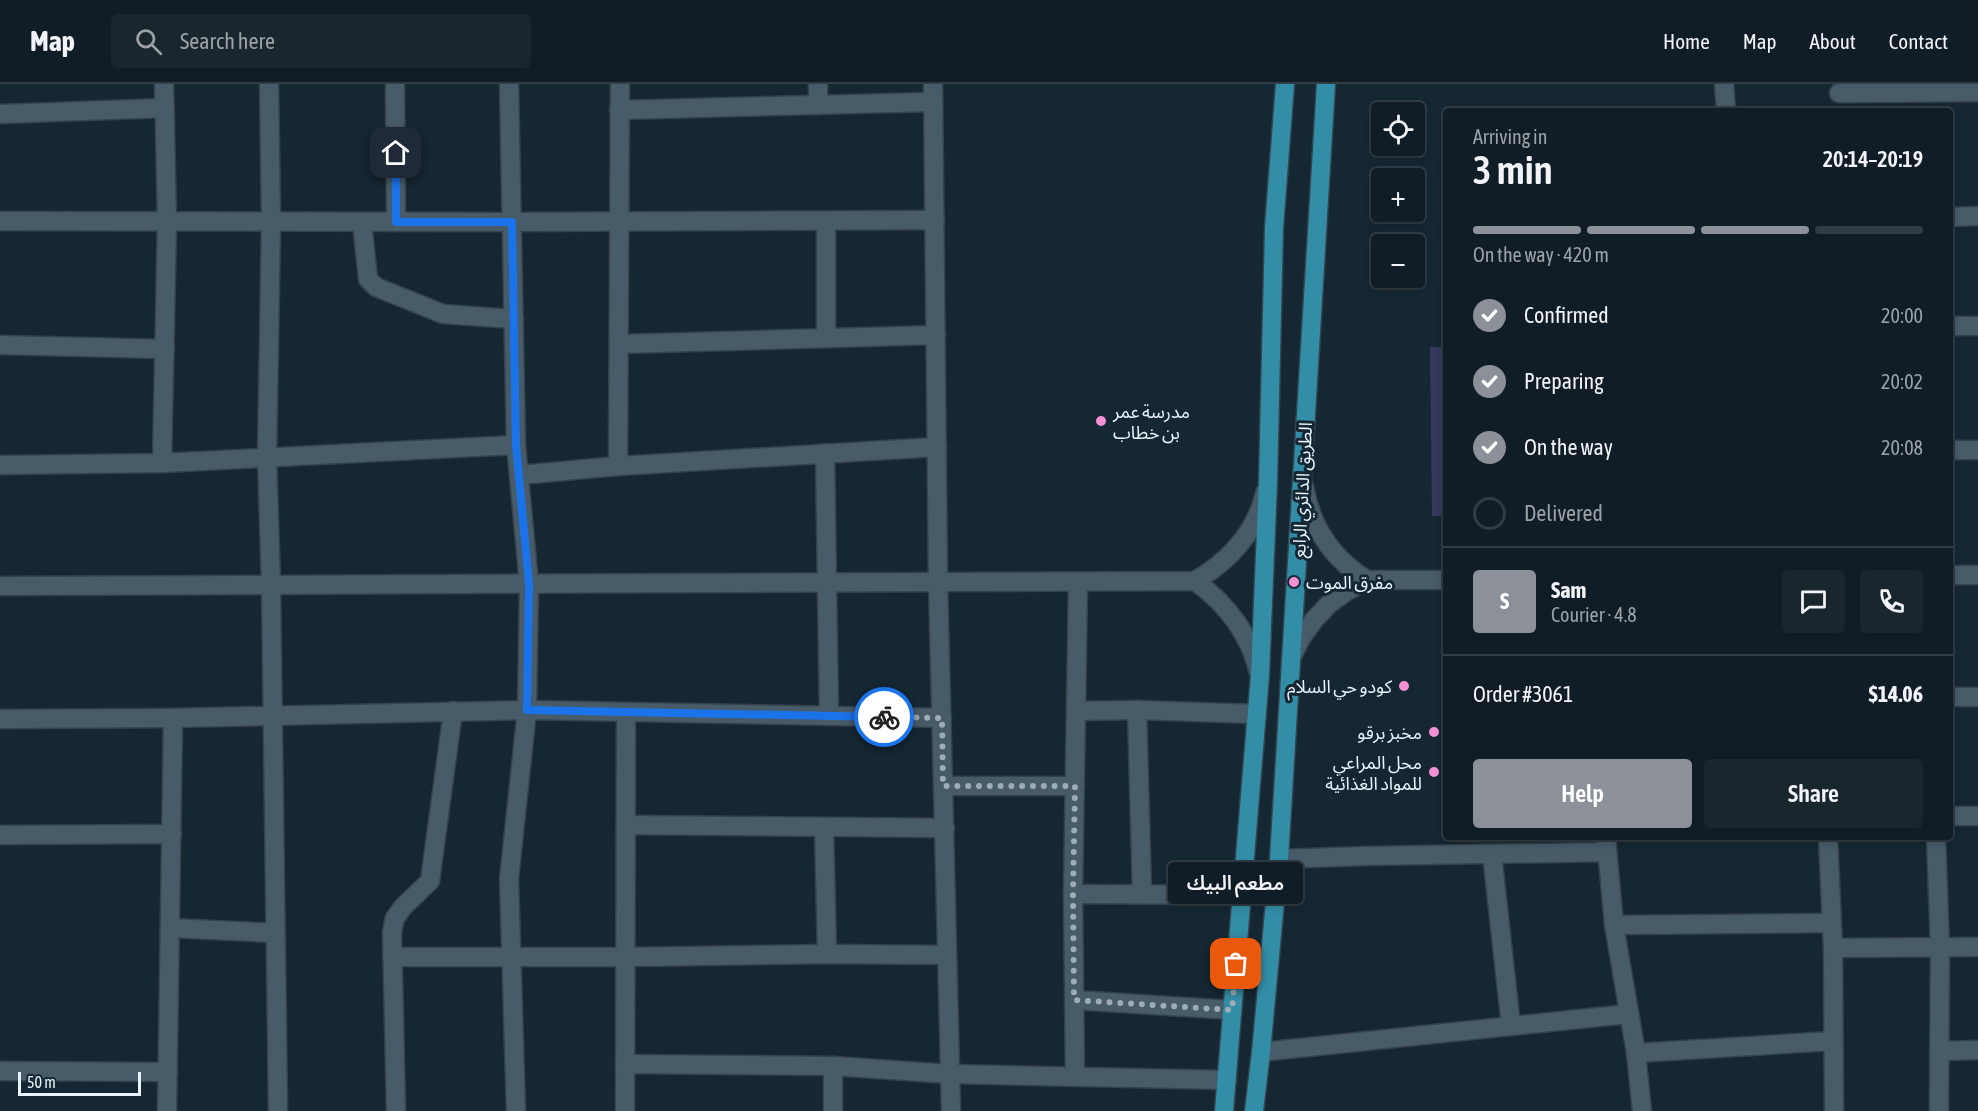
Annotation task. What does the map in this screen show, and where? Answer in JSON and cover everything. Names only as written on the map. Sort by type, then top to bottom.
[{"type":"main road","name":"الطريق الدائري الرابع","points":[[1224,1111],[1260,675],[1268,482],[1274,228],[1285,84]]},
{"type":"main road","name":"الطريق الدائري الرابع","points":[[1254,1111],[1279,859],[1326,84]]},
{"type":"street","points":[[162,463],[166,221],[164,84]]},
{"type":"street","points":[[269,84],[271,222],[267,458],[272,585],[278,1111]]},
{"type":"street","points":[[395,84],[396,222]]},
{"type":"street","points":[[509,84],[516,445],[529,584],[527,710],[509,879],[516,1111]]},
{"type":"street","points":[[618,466],[620,84]]},
{"type":"street","points":[[818,84],[818,105]]},
{"type":"street","points":[[1724,84],[1726,108]]},
{"type":"street","points":[[1839,96],[1978,92]]},
{"type":"street","points":[[620,110],[818,105],[933,93],[939,582],[951,1111]]},
{"type":"street","points":[[0,114],[164,108]]},
{"type":"street","points":[[1953,217],[1978,216]]},
{"type":"street","points":[[0,221],[935,220]]},
{"type":"street","points":[[826,221],[826,338]]},
{"type":"street","points":[[362,222],[368,279],[376,287],[443,314],[514,319]]},
{"type":"street","points":[[1953,326],[1978,326]]},
{"type":"street","points":[[619,344],[936,335]]},
{"type":"street","points":[[0,345],[165,349]]},
{"type":"street","points":[[0,465],[162,463],[516,445]]},
{"type":"street","points":[[520,475],[618,466],[937,447]]},
{"type":"street","points":[[1953,450],[1978,450]]},
{"type":"street","points":[[825,453],[829,716]]},
{"type":"street","points":[[1303,481],[1306,502],[1323,540],[1351,570],[1367,580]]},
{"type":"street","points":[[0,586],[1195,581],[1221,564],[1243,540],[1259,513],[1268,482]]},
{"type":"street","points":[[1953,575],[1978,575]]},
{"type":"street","points":[[1291,658],[1301,638],[1329,604],[1367,580],[1443,580]]},
{"type":"street","points":[[1195,581],[1210,591],[1234,617],[1250,645],[1260,675]]},
{"type":"street","points":[[1075,1076],[1073,894],[1078,582]]},
{"type":"street","points":[[1953,697],[1978,697]]},
{"type":"street","points":[[0,719],[173,718],[527,710],[942,718]]},
{"type":"street","points":[[1076,711],[1137,710],[1257,714]]},
{"type":"street","points":[[1137,710],[1142,893]]},
{"type":"street","points":[[396,1111],[392,932],[395,918],[402,907],[430,881],[432,874],[453,711]]},
{"type":"street","points":[[625,1111],[626,712]]},
{"type":"street","points":[[167,1111],[173,718]]},
{"type":"street","points":[[943,786],[1075,786]]},
{"type":"street","points":[[1953,816],[1978,816]]},
{"type":"street","points":[[626,825],[945,828]]},
{"type":"street","points":[[824,828],[827,954]]},
{"type":"street","points":[[0,835],[172,834]]},
{"type":"street","points":[[1828,840],[1833,948],[1834,1111]]},
{"type":"street","points":[[1936,840],[1940,947],[1939,1111]]},
{"type":"street","points":[[1279,859],[1492,854],[1606,845],[1614,925],[1636,1053],[1642,1111]]},
{"type":"street","points":[[1492,854],[1511,1026]]},
{"type":"street","points":[[1073,894],[1242,895]]},
{"type":"street","points":[[1614,925],[1831,923]]},
{"type":"street","points":[[170,928],[275,933]]},
{"type":"street","points":[[1833,948],[1978,947]]},
{"type":"street","points":[[392,957],[827,954],[947,956]]},
{"type":"street","points":[[1074,1000],[1232,1010]]},
{"type":"street","points":[[1261,1052],[1628,1014]]},
{"type":"street","points":[[1636,1053],[1833,1041]]},
{"type":"street","points":[[1939,1051],[1978,1050]]},
{"type":"street","points":[[625,1064],[832,1066],[950,1074],[1227,1080]]},
{"type":"street","points":[[832,1066],[833,1111]]},
{"type":"street","points":[[0,1071],[168,1072]]},
{"type":"shaded area","points":[[1430,347],[1443,347],[1443,516],[1432,516]]},
{"type":"way so far","points":[[884,717],[942,718],[943,786],[1075,786],[1074,1000],[1232,1010],[1236,964]]},
{"type":"place","name":"مدرسة عمر بن خطاب","points":[[1101,421]]},
{"type":"place","name":"مفرق الموت","points":[[1294,582]]},
{"type":"place","name":"كودو حي السلام","points":[[1404,686]]},
{"type":"place","name":"مخبز برقو","points":[[1434,732]]},
{"type":"place","name":"محل المراعي للمواد الغذائية","points":[[1434,772]]},
{"type":"place","name":"مطعم البيك","points":[[1236,964]]},
{"type":"route","points":[[396,153],[396,222],[512,222],[516,445],[529,584],[527,710],[884,717]]}]
